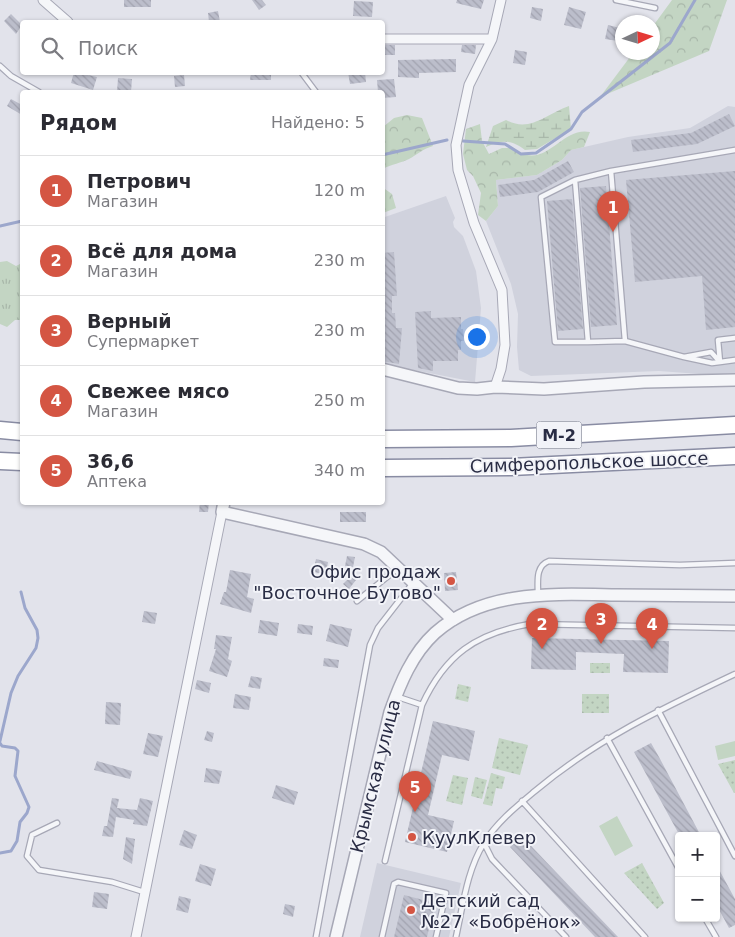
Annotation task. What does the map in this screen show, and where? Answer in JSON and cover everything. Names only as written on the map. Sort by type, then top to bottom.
[{"type":"highway","name":"Симферопольское шоссе","points":[[385,439],[511,438],[735,425]]},
{"type":"highway","points":[[0,430],[20,432]]},
{"type":"highway","name":"Симферопольское шоссе","points":[[385,468],[510,467],[735,456]]},
{"type":"highway","points":[[0,460],[20,462]]},
{"type":"street","points":[[44,0],[66,20]]},
{"type":"street","points":[[495,387],[502,369],[505,345],[502,290],[474,223],[458,170],[456,145],[469,85],[492,39],[501,0]]},
{"type":"street","points":[[385,39],[492,39]]},
{"type":"street","points":[[385,370],[458,388],[544,389],[644,382],[735,380]]},
{"type":"street","points":[[136,937],[223,507],[348,538],[380,552],[453,620]]},
{"type":"street","name":"Крымская улица","points":[[336,937],[371,786],[396,696],[410,665],[434,634],[453,620],[476,608],[538,595],[735,596]]},
{"type":"lane","points":[[616,0],[655,8]]},
{"type":"lane","points":[[0,66],[11,76],[36,90]]},
{"type":"lane","points":[[302,75],[314,90]]},
{"type":"lane","points":[[735,150],[611,171],[575,180],[542,197],[555,342],[625,341],[712,363],[735,360]]},
{"type":"lane","points":[[611,171],[625,341]]},
{"type":"lane","points":[[575,180],[588,342]]},
{"type":"lane","points":[[720,362],[718,340],[735,338]]},
{"type":"lane","points":[[684,357],[711,352],[720,362]]},
{"type":"lane","points":[[538,595],[539,568],[543,563],[549,561],[680,565],[735,563]]},
{"type":"lane","points":[[357,601],[397,568]]},
{"type":"lane","points":[[316,937],[370,645],[378,628],[413,583]]},
{"type":"lane","points":[[385,861],[422,705],[431,685],[444,667],[462,650],[477,640],[508,628],[555,624],[735,628]]},
{"type":"lane","points":[[456,937],[472,868],[484,843],[497,826],[522,801],[561,768],[607,738],[658,710],[735,674]]},
{"type":"lane","points":[[396,696],[422,705]]},
{"type":"lane","points":[[658,710],[735,856]]},
{"type":"lane","points":[[607,738],[675,862]]},
{"type":"lane","points":[[522,801],[645,937]]},
{"type":"lane","points":[[57,823],[32,835],[28,844],[27,856],[39,870],[112,882],[144,892]]},
{"type":"lane","points":[[484,843],[492,859],[566,937]]},
{"type":"lane","points":[[382,937],[394,884],[398,882],[446,893],[436,937]]},
{"type":"lane","points":[[707,922],[716,937]]},
{"type":"shaded area","points":[[728,106],[735,107],[735,373],[713,375],[659,371],[531,376],[519,370],[517,347],[518,314],[511,284],[486,221],[498,206],[496,180],[537,175],[562,160],[571,150],[628,137],[690,128]]},
{"type":"shaded area","points":[[446,196],[455,218],[453,222],[454,227],[463,236],[476,271],[481,308],[475,382],[385,364],[385,217]]},
{"type":"shaded area","name":"Детский сад №27 «Бобрёнок»","points":[[377,863],[461,883],[449,937],[360,937]]},
{"type":"green space","points":[[672,0],[727,0],[709,51],[600,97],[628,60],[660,60],[660,16]]},
{"type":"green space","points":[[569,106],[571,129],[537,149],[525,150],[511,142],[497,143],[486,147],[493,126],[506,120],[523,124],[538,121]]},
{"type":"green space","points":[[407,115],[422,118],[433,146],[385,168],[385,125],[394,118]]},
{"type":"green space","points":[[480,124],[482,141],[489,154],[502,148],[513,148],[525,154],[535,155],[544,152],[570,135],[579,132],[590,132],[584,147],[571,150],[562,160],[537,175],[496,180],[498,206],[486,221],[478,215],[481,193],[473,176],[467,170],[463,154],[466,129]]},
{"type":"green space","points":[[385,189],[392,194],[396,208],[385,212]]},
{"type":"green space","points":[[7,261],[16,266],[20,264],[20,320],[15,320],[7,327],[0,324],[0,262]]},
{"type":"green space","points":[[590,663],[610,663],[610,673],[590,673]]},
{"type":"green space","points":[[458,684],[471,687],[468,702],[455,699]]},
{"type":"green space","points":[[582,694],[609,694],[609,713],[582,713]]},
{"type":"green space","points":[[499,738],[528,745],[520,775],[492,768]]},
{"type":"green space","points":[[735,741],[735,756],[718,760],[715,746]]},
{"type":"green space","points":[[735,760],[735,793],[734,793],[718,764]]},
{"type":"green space","points":[[491,773],[505,777],[502,789],[496,788],[492,806],[483,804]]},
{"type":"green space","points":[[453,775],[468,778],[462,805],[446,801]]},
{"type":"green space","points":[[475,777],[487,780],[482,799],[471,796]]},
{"type":"green space","points":[[617,816],[633,846],[615,856],[599,826]]},
{"type":"green space","points":[[642,863],[664,903],[657,909],[624,873]]},
{"type":"building","points":[[124,0],[151,0],[151,7],[124,7]]},
{"type":"building","points":[[252,0],[262,0],[266,5],[259,10]]},
{"type":"building","points":[[457,0],[484,0],[481,9],[456,3]]},
{"type":"building","points":[[354,1],[373,2],[372,17],[353,16]]},
{"type":"building","points":[[532,7],[543,9],[541,21],[530,18]]},
{"type":"building","points":[[569,7],[586,12],[581,29],[564,25]]},
{"type":"building","points":[[218,11],[220,20],[209,20],[208,13]]},
{"type":"building","points":[[11,14],[20,23],[20,28],[16,34],[4,21]]},
{"type":"building","points":[[608,25],[615,27],[615,41],[605,39]]},
{"type":"building","points":[[385,45],[395,45],[395,55],[385,55]]},
{"type":"building","points":[[462,45],[476,45],[475,54],[461,52]]},
{"type":"building","points":[[515,50],[527,52],[525,65],[513,63]]},
{"type":"building","points":[[456,59],[456,72],[419,73],[419,78],[398,77],[398,60]]},
{"type":"building","points":[[73,75],[97,77],[93,90],[71,83]]},
{"type":"building","points":[[184,75],[185,86],[175,87],[174,76]]},
{"type":"building","points":[[251,75],[271,75],[271,80],[250,80]]},
{"type":"building","points":[[348,75],[365,75],[366,82],[350,84]]},
{"type":"building","points":[[118,78],[132,79],[131,90],[117,90]]},
{"type":"building","points":[[394,79],[396,97],[385,98],[385,90],[378,90],[377,80]]},
{"type":"building","points":[[11,99],[20,104],[20,114],[7,106]]},
{"type":"building","points":[[729,114],[735,126],[697,144],[633,152],[631,140],[691,133]]},
{"type":"building","points":[[568,161],[574,172],[538,192],[500,197],[498,185],[534,180]]},
{"type":"building","points":[[735,171],[735,327],[706,330],[702,276],[635,282],[626,180]]},
{"type":"building","points":[[606,186],[617,325],[591,327],[580,188]]},
{"type":"building","points":[[572,199],[583,329],[558,331],[547,201]]},
{"type":"building","points":[[394,252],[397,296],[392,296],[392,313],[395,313],[396,328],[402,328],[399,364],[385,362],[385,253]]},
{"type":"building","points":[[431,311],[431,318],[461,317],[464,341],[461,341],[461,350],[458,350],[458,361],[433,361],[433,371],[418,368],[415,312]]},
{"type":"building","points":[[200,505],[209,505],[208,512],[199,512]]},
{"type":"building","points":[[340,512],[366,512],[366,522],[340,522]]},
{"type":"building","points":[[347,556],[355,557],[353,567],[345,566]]},
{"type":"building","points":[[316,559],[328,562],[326,574],[313,572]]},
{"type":"building","points":[[230,570],[251,574],[247,597],[254,599],[251,613],[220,604],[224,592],[226,592]]},
{"type":"building","name":"Офис продаж \"Восточное Бутово\"","points":[[456,572],[458,590],[445,591],[444,573]]},
{"type":"building","points":[[351,576],[356,580],[349,589],[343,584]]},
{"type":"building","points":[[144,611],[157,613],[155,624],[142,622]]},
{"type":"building","points":[[260,620],[279,623],[277,636],[258,633]]},
{"type":"building","points":[[298,624],[313,626],[312,635],[297,633]]},
{"type":"building","points":[[330,624],[352,629],[348,647],[326,641]]},
{"type":"building","points":[[216,635],[232,637],[228,659],[232,661],[227,677],[209,671],[216,649],[214,649]]},
{"type":"building","points":[[532,638],[669,641],[668,673],[623,672],[624,654],[576,652],[576,670],[531,669]]},
{"type":"building","points":[[324,658],[339,660],[338,668],[323,666]]},
{"type":"building","points":[[251,676],[262,678],[260,689],[248,687]]},
{"type":"building","points":[[197,680],[211,683],[209,693],[195,689]]},
{"type":"building","points":[[235,694],[251,697],[249,710],[233,708]]},
{"type":"building","points":[[106,702],[121,703],[120,725],[105,724]]},
{"type":"building","points":[[433,721],[475,731],[469,761],[442,755],[428,815],[454,821],[447,852],[405,842]]},
{"type":"building","points":[[207,731],[214,733],[212,742],[204,740]]},
{"type":"building","points":[[148,733],[163,736],[158,757],[143,754]]},
{"type":"building","points":[[651,743],[699,832],[678,832],[634,752]]},
{"type":"building","points":[[97,761],[132,771],[130,779],[94,770]]},
{"type":"building","points":[[206,768],[222,771],[219,784],[204,782]]},
{"type":"building","points":[[276,785],[298,792],[294,805],[272,798]]},
{"type":"building","points":[[112,798],[119,799],[117,808],[137,810],[140,798],[153,801],[147,826],[133,824],[134,820],[116,817],[113,837],[102,836],[104,826],[107,826]]},
{"type":"building","points":[[184,830],[197,835],[192,849],[179,845]]},
{"type":"building","points":[[522,836],[618,937],[595,937],[510,847]]},
{"type":"building","points":[[126,837],[135,839],[132,864],[123,859]]},
{"type":"building","points":[[200,864],[216,869],[211,886],[195,881]]},
{"type":"building","points":[[720,871],[735,899],[735,925],[729,928],[720,911]]},
{"type":"building","points":[[94,892],[109,894],[107,909],[92,907]]},
{"type":"building","points":[[404,895],[435,903],[427,937],[394,937]]},
{"type":"building","points":[[179,896],[191,899],[188,913],[176,910]]},
{"type":"building","points":[[285,904],[295,906],[293,917],[283,914]]},
{"type":"waterway","points":[[463,141],[505,144],[521,154],[536,153],[571,129],[582,112],[670,43],[695,0]]},
{"type":"waterway","points":[[385,154],[447,140]]},
{"type":"waterway","points":[[0,226],[20,221]]},
{"type":"waterway","points":[[0,741],[11,693],[18,676],[36,648],[38,638],[37,630],[25,608],[21,592]]},
{"type":"waterway","points":[[0,743],[2,746],[15,748],[18,751],[15,776],[29,807],[20,822],[17,841],[11,851],[0,853]]},
{"type":"place","name":"Петрович","points":[[613,232]]},
{"type":"place","name":"Офис продаж \"Восточное Бутово\"","points":[[451,581]]},
{"type":"place","name":"Верный","points":[[601,644]]},
{"type":"place","name":"Всё для дома","points":[[542,649]]},
{"type":"place","name":"Свежее мясо","points":[[652,649]]},
{"type":"place","name":"36,6","points":[[415,812]]},
{"type":"place","name":"КуулКлевер","points":[[412,837]]},
{"type":"place","name":"Детский сад №27 «Бобрёнок»","points":[[411,910]]}]
